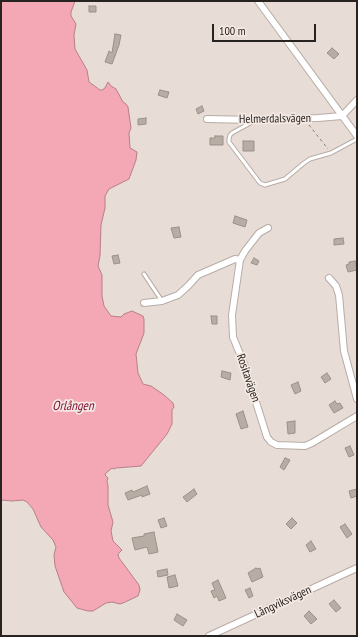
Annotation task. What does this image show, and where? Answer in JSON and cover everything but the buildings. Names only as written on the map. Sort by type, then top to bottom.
[{"type":"street","points":[[258,1],[357,138]]},
{"type":"street","points":[[342,116],[357,100]]},
{"type":"street","name":"Helmerdalsvägen","points":[[207,119],[255,120],[342,116]]},
{"type":"street","name":"Rositavägen","points":[[268,228],[259,233],[240,260],[232,315],[233,337],[244,364],[265,432],[271,442],[277,445],[305,446],[357,416]]},
{"type":"street","points":[[144,303],[162,301],[178,295],[198,275],[235,259],[240,260]]},
{"type":"street","points":[[329,278],[336,286],[339,295],[344,351],[357,399]]},
{"type":"street","name":"Långviksvägen","points":[[209,636],[357,568]]},
{"type":"lane","points":[[255,120],[232,133],[230,135],[229,142],[260,183],[265,185],[285,179],[310,159],[331,153],[357,138]]},
{"type":"lane","points":[[144,274],[162,301]]},
{"type":"path","points":[[304,118],[331,153]]},
{"type":"water","name":"Orlången","points":[[1,1],[75,1],[71,16],[76,24],[74,35],[75,49],[87,70],[89,82],[102,90],[108,82],[116,89],[123,102],[128,107],[131,128],[129,133],[130,148],[137,152],[136,160],[129,179],[109,189],[105,196],[98,266],[102,275],[102,296],[104,306],[111,316],[121,317],[132,311],[143,316],[144,333],[136,354],[138,373],[143,384],[151,386],[164,395],[173,403],[174,407],[172,410],[172,424],[167,434],[141,466],[112,468],[105,475],[108,478],[108,505],[113,522],[111,531],[113,541],[122,550],[118,554],[119,558],[139,585],[140,590],[138,596],[123,603],[106,603],[93,611],[77,608],[64,592],[55,566],[54,555],[56,547],[53,540],[41,527],[33,509],[23,500],[1,500]]}]
